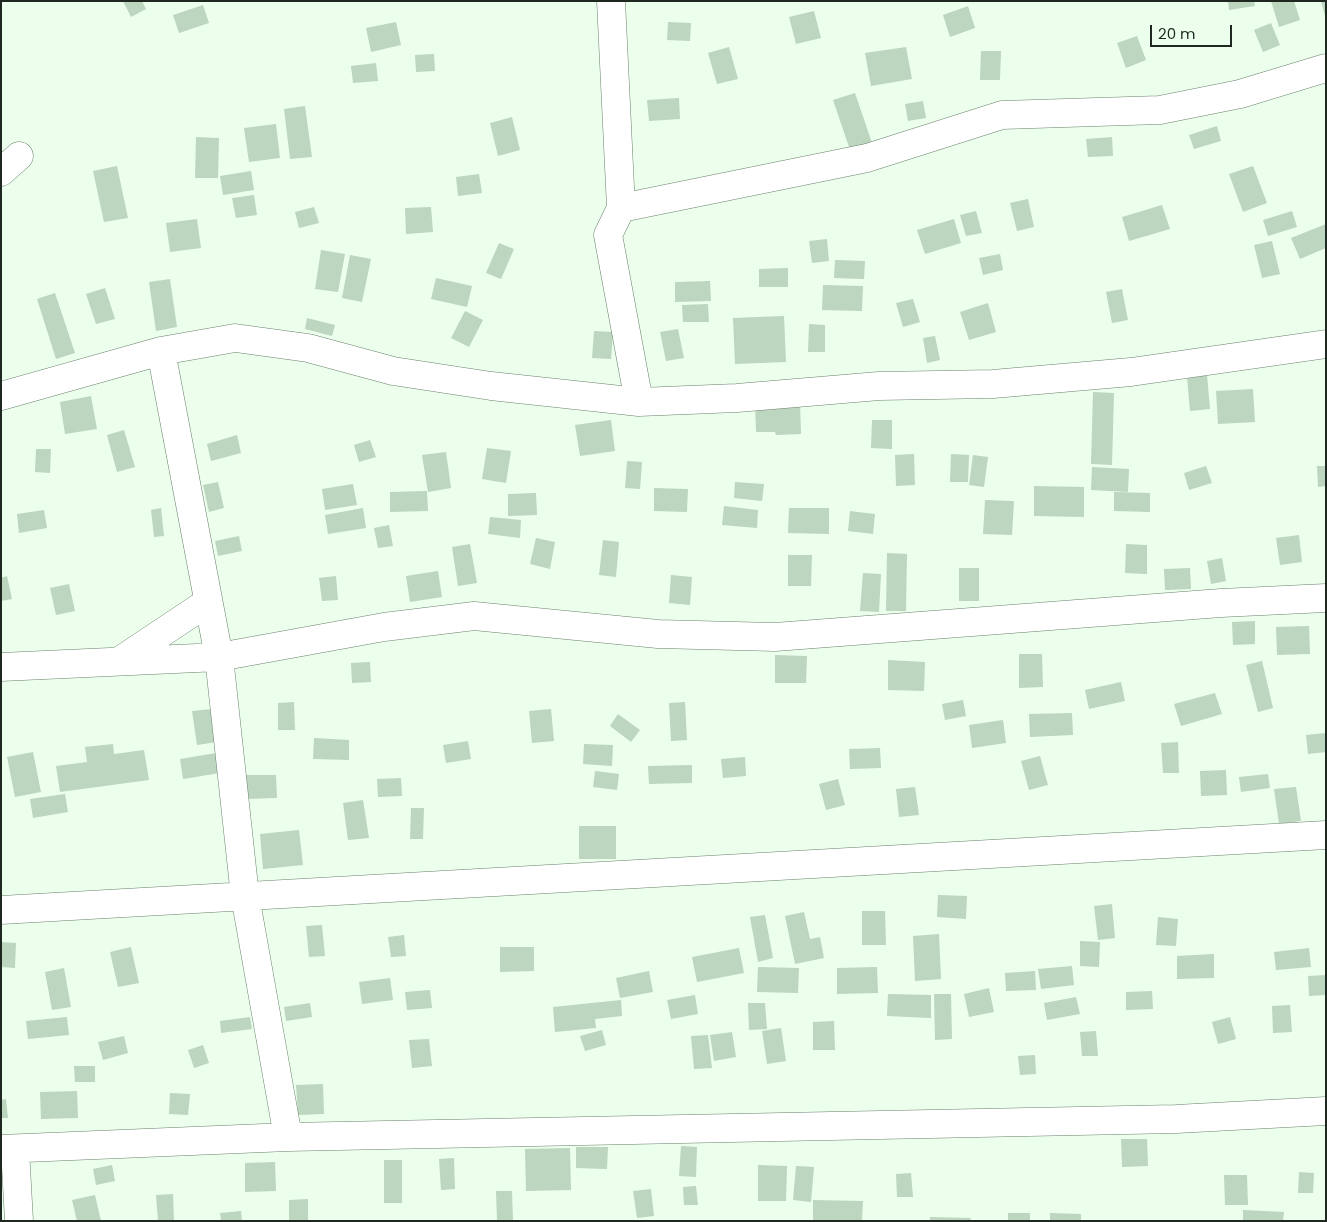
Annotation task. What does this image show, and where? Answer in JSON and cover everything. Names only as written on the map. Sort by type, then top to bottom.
[{"type":"street","points":[[612,1],[620,208],[608,235],[639,402]]},
{"type":"street","points":[[620,208],[866,158],[1002,115],[1160,110],[1240,94],[1326,68]]},
{"type":"street","points":[[1,396],[161,351],[235,338],[308,348],[393,371],[491,386],[639,402],[737,398],[880,386],[993,384],[1131,372],[1326,344]]},
{"type":"street","points":[[161,351],[219,657],[245,896],[288,1137]]},
{"type":"street","points":[[1,667],[219,657],[384,627],[474,616],[658,634],[776,638],[1221,603],[1326,598]]},
{"type":"street","points":[[121,660],[208,602]]},
{"type":"street","points":[[1,910],[1326,835]]},
{"type":"street","points":[[19,1221],[8,1149],[288,1137],[1176,1119],[1326,1111]]},
{"type":"building","points":[[123,1],[142,1],[146,9],[131,17]]},
{"type":"building","points":[[1228,1],[1254,1],[1255,6],[1229,10]]},
{"type":"building","points":[[1271,1],[1294,1],[1300,20],[1279,27]]},
{"type":"building","points":[[1321,1],[1326,1],[1326,16],[1325,16]]},
{"type":"building","points":[[203,5],[209,23],[179,33],[173,15]]},
{"type":"building","points":[[968,6],[975,28],[950,37],[943,15]]},
{"type":"building","points":[[814,11],[821,38],[796,44],[789,17]]},
{"type":"building","points":[[396,22],[401,45],[371,52],[366,28]]},
{"type":"building","points":[[668,22],[691,23],[690,41],[667,40]]},
{"type":"building","points":[[1271,23],[1280,45],[1263,52],[1254,30]]},
{"type":"building","points":[[1137,36],[1146,60],[1126,68],[1117,43]]},
{"type":"building","points":[[729,47],[738,79],[717,84],[708,53]]},
{"type":"building","points":[[906,47],[912,79],[871,86],[865,53]]},
{"type":"building","points":[[981,51],[1001,51],[1000,80],[980,80]]},
{"type":"building","points":[[434,54],[435,71],[416,72],[415,55]]},
{"type":"building","points":[[376,63],[378,81],[353,83],[351,66]]},
{"type":"building","points":[[855,93],[872,143],[850,150],[833,100]]},
{"type":"building","points":[[679,98],[680,119],[649,121],[647,100]]},
{"type":"building","points":[[923,101],[926,118],[908,121],[905,104]]},
{"type":"building","points":[[305,106],[312,157],[290,159],[284,109]]},
{"type":"building","points":[[512,117],[520,150],[498,156],[490,123]]},
{"type":"building","points":[[276,124],[280,158],[249,162],[244,128]]},
{"type":"building","points":[[1217,126],[1221,141],[1194,149],[1189,135]]},
{"type":"building","points":[[196,137],[219,138],[218,178],[195,178]]},
{"type":"building","points":[[1112,137],[1113,156],[1088,157],[1086,139]]},
{"type":"building","points":[[117,166],[128,218],[104,222],[93,171]]},
{"type":"building","points":[[1253,166],[1267,203],[1243,212],[1229,174]]},
{"type":"building","points":[[251,171],[254,190],[223,195],[220,176]]},
{"type":"building","points":[[479,174],[482,193],[458,196],[456,177]]},
{"type":"building","points":[[254,195],[257,215],[236,218],[232,198]]},
{"type":"building","points":[[1028,199],[1034,227],[1017,231],[1010,203]]},
{"type":"building","points":[[1162,205],[1170,229],[1129,241],[1122,217]]},
{"type":"building","points":[[314,207],[319,223],[299,228],[295,212]]},
{"type":"building","points":[[431,207],[433,232],[406,234],[405,208]]},
{"type":"building","points":[[976,211],[982,233],[966,236],[960,215]]},
{"type":"building","points":[[1292,211],[1297,227],[1268,236],[1263,220]]},
{"type":"building","points":[[197,219],[201,248],[170,252],[166,223]]},
{"type":"building","points":[[954,219],[961,243],[925,254],[917,230]]},
{"type":"building","points":[[1326,224],[1326,248],[1300,259],[1291,238]]},
{"type":"building","points":[[827,239],[829,261],[812,263],[809,241]]},
{"type":"building","points":[[1272,241],[1280,274],[1262,278],[1254,245]]},
{"type":"building","points":[[499,243],[514,249],[501,279],[486,273]]},
{"type":"building","points":[[321,250],[345,254],[338,292],[315,289]]},
{"type":"building","points":[[1000,254],[1003,270],[983,275],[979,258]]},
{"type":"building","points":[[350,255],[371,259],[362,302],[342,298]]},
{"type":"building","points":[[835,260],[865,261],[864,279],[834,278]]},
{"type":"building","points":[[788,268],[788,287],[759,287],[759,269]]},
{"type":"building","points":[[436,278],[472,286],[467,307],[431,299]]},
{"type":"building","points":[[170,279],[177,327],[156,331],[149,282]]},
{"type":"building","points":[[710,281],[711,301],[675,302],[675,282]]},
{"type":"building","points":[[823,285],[863,286],[862,311],[822,310]]},
{"type":"building","points":[[105,288],[115,319],[96,324],[86,294]]},
{"type":"building","points":[[1122,289],[1128,320],[1112,323],[1106,292]]},
{"type":"building","points":[[55,293],[75,353],[56,359],[37,299]]},
{"type":"building","points":[[913,299],[920,322],[903,327],[896,303]]},
{"type":"building","points":[[988,303],[996,332],[969,340],[960,312]]},
{"type":"building","points":[[708,304],[709,322],[683,322],[682,305]]},
{"type":"building","points":[[465,311],[483,320],[469,347],[451,338]]},
{"type":"building","points":[[784,316],[786,362],[735,364],[733,318]]},
{"type":"building","points":[[307,318],[335,325],[332,336],[305,329]]},
{"type":"building","points":[[809,324],[825,325],[825,352],[808,352]]},
{"type":"building","points":[[678,329],[684,358],[666,361],[660,332]]},
{"type":"building","points":[[594,331],[613,332],[611,359],[592,358]]},
{"type":"building","points":[[935,336],[940,360],[927,363],[923,338]]},
{"type":"building","points":[[1207,375],[1210,409],[1190,411],[1187,377]]},
{"type":"building","points":[[1253,389],[1255,422],[1218,424],[1216,391]]},
{"type":"building","points":[[1093,392],[1114,393],[1112,465],[1091,464]]},
{"type":"building","points":[[91,396],[97,429],[65,434],[60,402]]},
{"type":"building","points":[[800,402],[801,434],[776,435],[775,432],[756,432],[755,404]]},
{"type":"building","points":[[611,420],[615,451],[580,456],[575,425]]},
{"type":"building","points":[[872,420],[892,420],[892,449],[871,448]]},
{"type":"building","points":[[124,430],[135,467],[117,472],[107,435]]},
{"type":"building","points":[[237,435],[241,453],[211,461],[207,444]]},
{"type":"building","points":[[370,440],[376,457],[359,462],[354,445]]},
{"type":"building","points":[[487,448],[511,451],[506,483],[482,479]]},
{"type":"building","points":[[36,449],[51,449],[50,473],[35,472]]},
{"type":"building","points":[[446,452],[451,488],[428,492],[422,455]]},
{"type":"building","points":[[914,454],[915,485],[896,486],[895,455]]},
{"type":"building","points":[[951,454],[969,455],[968,482],[950,482]]},
{"type":"building","points":[[973,455],[988,457],[984,487],[969,485]]},
{"type":"building","points":[[627,461],[642,462],[640,489],[625,488]]},
{"type":"building","points":[[1206,466],[1212,483],[1189,490],[1184,473]]},
{"type":"building","points":[[1317,466],[1326,466],[1326,486],[1318,487]]},
{"type":"building","points":[[1092,467],[1129,469],[1128,492],[1091,490]]},
{"type":"building","points":[[218,482],[224,508],[209,512],[203,485]]},
{"type":"building","points":[[735,482],[764,484],[762,501],[734,498]]},
{"type":"building","points":[[353,484],[357,505],[325,510],[322,489]]},
{"type":"building","points":[[1034,486],[1084,487],[1084,517],[1034,516]]},
{"type":"building","points":[[654,488],[688,489],[687,512],[654,511]]},
{"type":"building","points":[[427,491],[428,511],[390,512],[390,492]]},
{"type":"building","points":[[1114,492],[1150,493],[1150,512],[1114,511]]},
{"type":"building","points":[[536,493],[537,515],[508,516],[508,494]]},
{"type":"building","points":[[985,500],[1014,501],[1012,535],[983,534]]},
{"type":"building","points":[[724,506],[758,510],[757,528],[722,525]]},
{"type":"building","points":[[161,508],[164,536],[154,537],[151,510]]},
{"type":"building","points":[[363,508],[366,528],[328,534],[325,515]]},
{"type":"building","points":[[789,508],[829,508],[829,534],[788,533]]},
{"type":"building","points":[[44,510],[47,528],[19,533],[17,514]]},
{"type":"building","points":[[850,511],[875,514],[873,534],[848,531]]},
{"type":"building","points":[[490,517],[521,520],[520,538],[488,534]]},
{"type":"building","points":[[389,525],[393,546],[378,548],[374,528]]},
{"type":"building","points":[[1299,535],[1302,562],[1280,565],[1276,538]]},
{"type":"building","points":[[239,536],[242,551],[218,556],[215,541]]},
{"type":"building","points":[[536,538],[555,542],[550,569],[530,564]]},
{"type":"building","points":[[603,540],[619,542],[616,577],[599,575]]},
{"type":"building","points":[[470,544],[477,583],[458,586],[452,547]]},
{"type":"building","points":[[1126,544],[1147,545],[1147,574],[1125,573]]},
{"type":"building","points":[[887,553],[907,554],[906,611],[886,611]]},
{"type":"building","points":[[788,555],[812,555],[811,586],[788,586]]},
{"type":"building","points":[[1222,558],[1226,581],[1211,584],[1207,561]]},
{"type":"building","points":[[959,568],[979,568],[979,601],[959,601]]},
{"type":"building","points":[[1190,568],[1191,589],[1165,590],[1164,569]]},
{"type":"building","points":[[438,571],[442,597],[410,602],[406,576]]},
{"type":"building","points":[[863,573],[881,574],[879,612],[860,611]]},
{"type":"building","points":[[671,575],[692,577],[690,605],[669,603]]},
{"type":"building","points":[[7,576],[12,599],[1,601],[1,578]]},
{"type":"building","points":[[336,576],[338,600],[322,601],[319,578]]},
{"type":"building","points":[[69,584],[75,611],[56,615],[50,588]]},
{"type":"building","points":[[1255,621],[1255,644],[1233,645],[1232,622]]},
{"type":"building","points":[[1309,626],[1310,654],[1277,655],[1276,627]]},
{"type":"building","points":[[1019,654],[1042,654],[1043,687],[1019,688]]},
{"type":"building","points":[[775,655],[807,656],[806,683],[775,683]]},
{"type":"building","points":[[888,660],[925,662],[924,691],[888,690]]},
{"type":"building","points":[[1262,661],[1273,708],[1258,712],[1246,665]]},
{"type":"building","points":[[370,662],[371,682],[352,683],[351,663]]},
{"type":"building","points":[[1121,682],[1125,701],[1089,709],[1085,690]]},
{"type":"building","points":[[1215,693],[1222,714],[1181,726],[1174,704]]},
{"type":"building","points":[[963,700],[966,716],[945,720],[942,704]]},
{"type":"building","points":[[294,702],[295,730],[278,730],[278,703]]},
{"type":"building","points":[[685,702],[687,740],[671,741],[669,703]]},
{"type":"building","points":[[212,709],[217,742],[197,745],[192,711]]},
{"type":"building","points":[[551,709],[554,741],[532,743],[529,711]]},
{"type":"building","points":[[1072,713],[1073,735],[1030,737],[1029,714]]},
{"type":"building","points":[[618,714],[640,730],[631,742],[610,726]]},
{"type":"building","points":[[1003,720],[1006,743],[972,748],[969,725]]},
{"type":"building","points":[[1326,733],[1326,752],[1308,754],[1306,735]]},
{"type":"building","points":[[314,738],[349,740],[349,760],[313,759]]},
{"type":"building","points":[[468,741],[471,759],[446,763],[443,745]]},
{"type":"building","points":[[1178,742],[1179,773],[1163,773],[1161,743]]},
{"type":"building","points":[[113,744],[114,754],[144,750],[149,780],[60,792],[56,766],[87,762],[85,747]]},
{"type":"building","points":[[584,744],[613,745],[612,766],[583,764]]},
{"type":"building","points":[[880,748],[881,768],[850,769],[849,749]]},
{"type":"building","points":[[33,752],[41,792],[15,797],[7,757]]},
{"type":"building","points":[[216,753],[220,773],[183,779],[180,759]]},
{"type":"building","points":[[1040,756],[1048,785],[1029,790],[1021,761]]},
{"type":"building","points":[[745,757],[746,776],[723,778],[721,759]]},
{"type":"building","points":[[692,765],[692,783],[649,784],[648,766]]},
{"type":"building","points":[[1226,770],[1227,795],[1201,796],[1200,771]]},
{"type":"building","points":[[595,771],[619,774],[617,790],[593,787]]},
{"type":"building","points":[[1268,774],[1270,788],[1241,792],[1239,777]]},
{"type":"building","points":[[246,775],[276,775],[277,798],[247,799]]},
{"type":"building","points":[[401,778],[402,796],[378,797],[377,779]]},
{"type":"building","points":[[838,779],[845,805],[826,810],[819,784]]},
{"type":"building","points":[[915,787],[919,815],[899,817],[896,789]]},
{"type":"building","points":[[1296,787],[1301,821],[1279,824],[1274,789]]},
{"type":"building","points":[[65,794],[68,812],[33,818],[30,799]]},
{"type":"building","points":[[363,800],[369,838],[348,840],[343,803]]},
{"type":"building","points":[[411,808],[424,808],[423,839],[410,839]]},
{"type":"building","points":[[579,826],[616,826],[616,859],[579,859]]},
{"type":"building","points":[[299,830],[303,865],[263,869],[260,834]]},
{"type":"building","points":[[938,895],[967,896],[966,919],[937,917]]},
{"type":"building","points":[[1112,904],[1115,938],[1098,940],[1094,906]]},
{"type":"building","points":[[862,911],[885,911],[886,945],[862,945]]},
{"type":"building","points":[[804,912],[810,939],[820,937],[824,958],[795,964],[785,916]]},
{"type":"building","points":[[765,915],[773,958],[758,962],[750,917]]},
{"type":"building","points":[[1158,917],[1178,919],[1176,946],[1156,945]]},
{"type":"building","points":[[322,925],[325,956],[309,957],[306,926]]},
{"type":"building","points":[[939,934],[941,979],[915,981],[913,936]]},
{"type":"building","points":[[404,935],[406,956],[391,957],[388,937]]},
{"type":"building","points":[[1080,941],[1100,942],[1099,967],[1080,966]]},
{"type":"building","points":[[1,942],[16,943],[15,968],[1,967]]},
{"type":"building","points":[[131,947],[139,983],[118,987],[110,952]]},
{"type":"building","points":[[500,947],[534,947],[534,971],[500,972]]},
{"type":"building","points":[[739,948],[744,973],[697,982],[692,957]]},
{"type":"building","points":[[1309,948],[1311,967],[1276,970],[1274,952]]},
{"type":"building","points":[[1214,954],[1214,978],[1177,979],[1177,956]]},
{"type":"building","points":[[1072,966],[1074,985],[1041,989],[1038,969]]},
{"type":"building","points":[[758,967],[799,968],[798,993],[757,992]]},
{"type":"building","points":[[877,967],[878,993],[837,994],[837,968]]},
{"type":"building","points":[[64,968],[71,1007],[52,1010],[45,972]]},
{"type":"building","points":[[649,971],[653,992],[620,998],[616,978]]},
{"type":"building","points":[[1035,971],[1036,990],[1006,991],[1005,973]]},
{"type":"building","points":[[1326,975],[1326,995],[1309,996],[1308,976]]},
{"type":"building","points":[[390,978],[393,1000],[362,1004],[359,982]]},
{"type":"building","points":[[989,988],[994,1012],[969,1017],[964,994]]},
{"type":"building","points":[[430,990],[432,1008],[407,1010],[405,992]]},
{"type":"building","points":[[1152,991],[1153,1009],[1126,1010],[1126,992]]},
{"type":"building","points":[[888,994],[931,995],[931,1018],[887,1016]]},
{"type":"building","points":[[934,994],[951,994],[952,1039],[935,1040]]},
{"type":"building","points":[[695,995],[698,1014],[671,1019],[667,1000]]},
{"type":"building","points":[[1076,997],[1080,1014],[1047,1020],[1044,1003]]},
{"type":"building","points":[[621,1000],[622,1016],[595,1019],[596,1028],[555,1032],[553,1007]]},
{"type":"building","points":[[310,1003],[312,1017],[286,1021],[284,1007]]},
{"type":"building","points":[[748,1003],[765,1003],[767,1029],[749,1030]]},
{"type":"building","points":[[1290,1005],[1292,1032],[1273,1033],[1272,1006]]},
{"type":"building","points":[[67,1017],[69,1035],[28,1039],[26,1021]]},
{"type":"building","points":[[250,1017],[252,1029],[221,1033],[220,1021]]},
{"type":"building","points":[[1230,1017],[1236,1039],[1218,1044],[1212,1022]]},
{"type":"building","points":[[834,1021],[835,1050],[813,1050],[813,1022]]},
{"type":"building","points":[[781,1028],[786,1061],[767,1064],[762,1031]]},
{"type":"building","points":[[602,1030],[606,1045],[585,1051],[580,1036]]},
{"type":"building","points":[[1096,1031],[1098,1056],[1082,1056],[1080,1032]]},
{"type":"building","points":[[732,1032],[736,1057],[714,1061],[710,1035]]},
{"type":"building","points":[[708,1035],[712,1068],[694,1069],[691,1036]]},
{"type":"building","points":[[124,1036],[128,1053],[103,1060],[98,1042]]},
{"type":"building","points":[[429,1039],[432,1066],[412,1068],[409,1040]]},
{"type":"building","points":[[203,1045],[209,1063],[194,1068],[188,1050]]},
{"type":"building","points":[[1035,1055],[1036,1074],[1020,1075],[1018,1056]]},
{"type":"building","points":[[74,1066],[95,1066],[95,1082],[75,1082]]},
{"type":"building","points":[[323,1084],[324,1114],[298,1115],[296,1085]]},
{"type":"building","points":[[77,1091],[78,1118],[41,1119],[40,1092]]},
{"type":"building","points":[[170,1093],[190,1094],[188,1115],[169,1114]]},
{"type":"building","points":[[6,1099],[8,1118],[1,1118],[1,1100]]},
{"type":"building","points":[[1121,1139],[1147,1139],[1148,1166],[1122,1167]]},
{"type":"building","points":[[681,1146],[697,1147],[696,1177],[679,1176]]},
{"type":"building","points":[[576,1147],[608,1147],[607,1169],[576,1168]]},
{"type":"building","points":[[570,1148],[571,1190],[526,1191],[525,1149]]},
{"type":"building","points":[[454,1158],[455,1189],[441,1190],[439,1159]]},
{"type":"building","points":[[384,1160],[402,1160],[402,1203],[384,1203]]},
{"type":"building","points":[[275,1162],[276,1191],[245,1192],[245,1163]]},
{"type":"building","points":[[112,1165],[115,1181],[96,1185],[93,1169]]},
{"type":"building","points":[[758,1165],[787,1166],[786,1201],[758,1201]]},
{"type":"building","points":[[796,1166],[814,1167],[811,1202],[793,1200]]},
{"type":"building","points":[[1299,1172],[1314,1173],[1313,1193],[1298,1193]]},
{"type":"building","points":[[911,1173],[913,1197],[897,1197],[896,1174]]},
{"type":"building","points":[[1224,1175],[1247,1175],[1248,1205],[1225,1205]]},
{"type":"building","points":[[696,1186],[698,1205],[684,1205],[683,1187]]},
{"type":"building","points":[[651,1189],[654,1216],[637,1218],[633,1191]]},
{"type":"building","points":[[496,1191],[512,1191],[513,1221],[497,1221]]},
{"type":"building","points":[[173,1194],[174,1221],[158,1221],[156,1195]]},
{"type":"building","points":[[95,1195],[101,1221],[77,1221],[72,1200]]},
{"type":"building","points":[[308,1199],[308,1221],[289,1221],[289,1200]]},
{"type":"building","points":[[813,1200],[863,1201],[862,1221],[813,1221]]},
{"type":"building","points":[[1243,1210],[1284,1212],[1283,1221],[1243,1221]]},
{"type":"building","points":[[241,1211],[242,1221],[221,1221],[220,1213]]},
{"type":"building","points":[[1008,1213],[1030,1213],[1030,1221],[1008,1221]]},
{"type":"building","points":[[1050,1213],[1081,1214],[1081,1221],[1050,1221]]},
{"type":"building","points":[[930,1217],[971,1218],[970,1221],[930,1221]]}]
